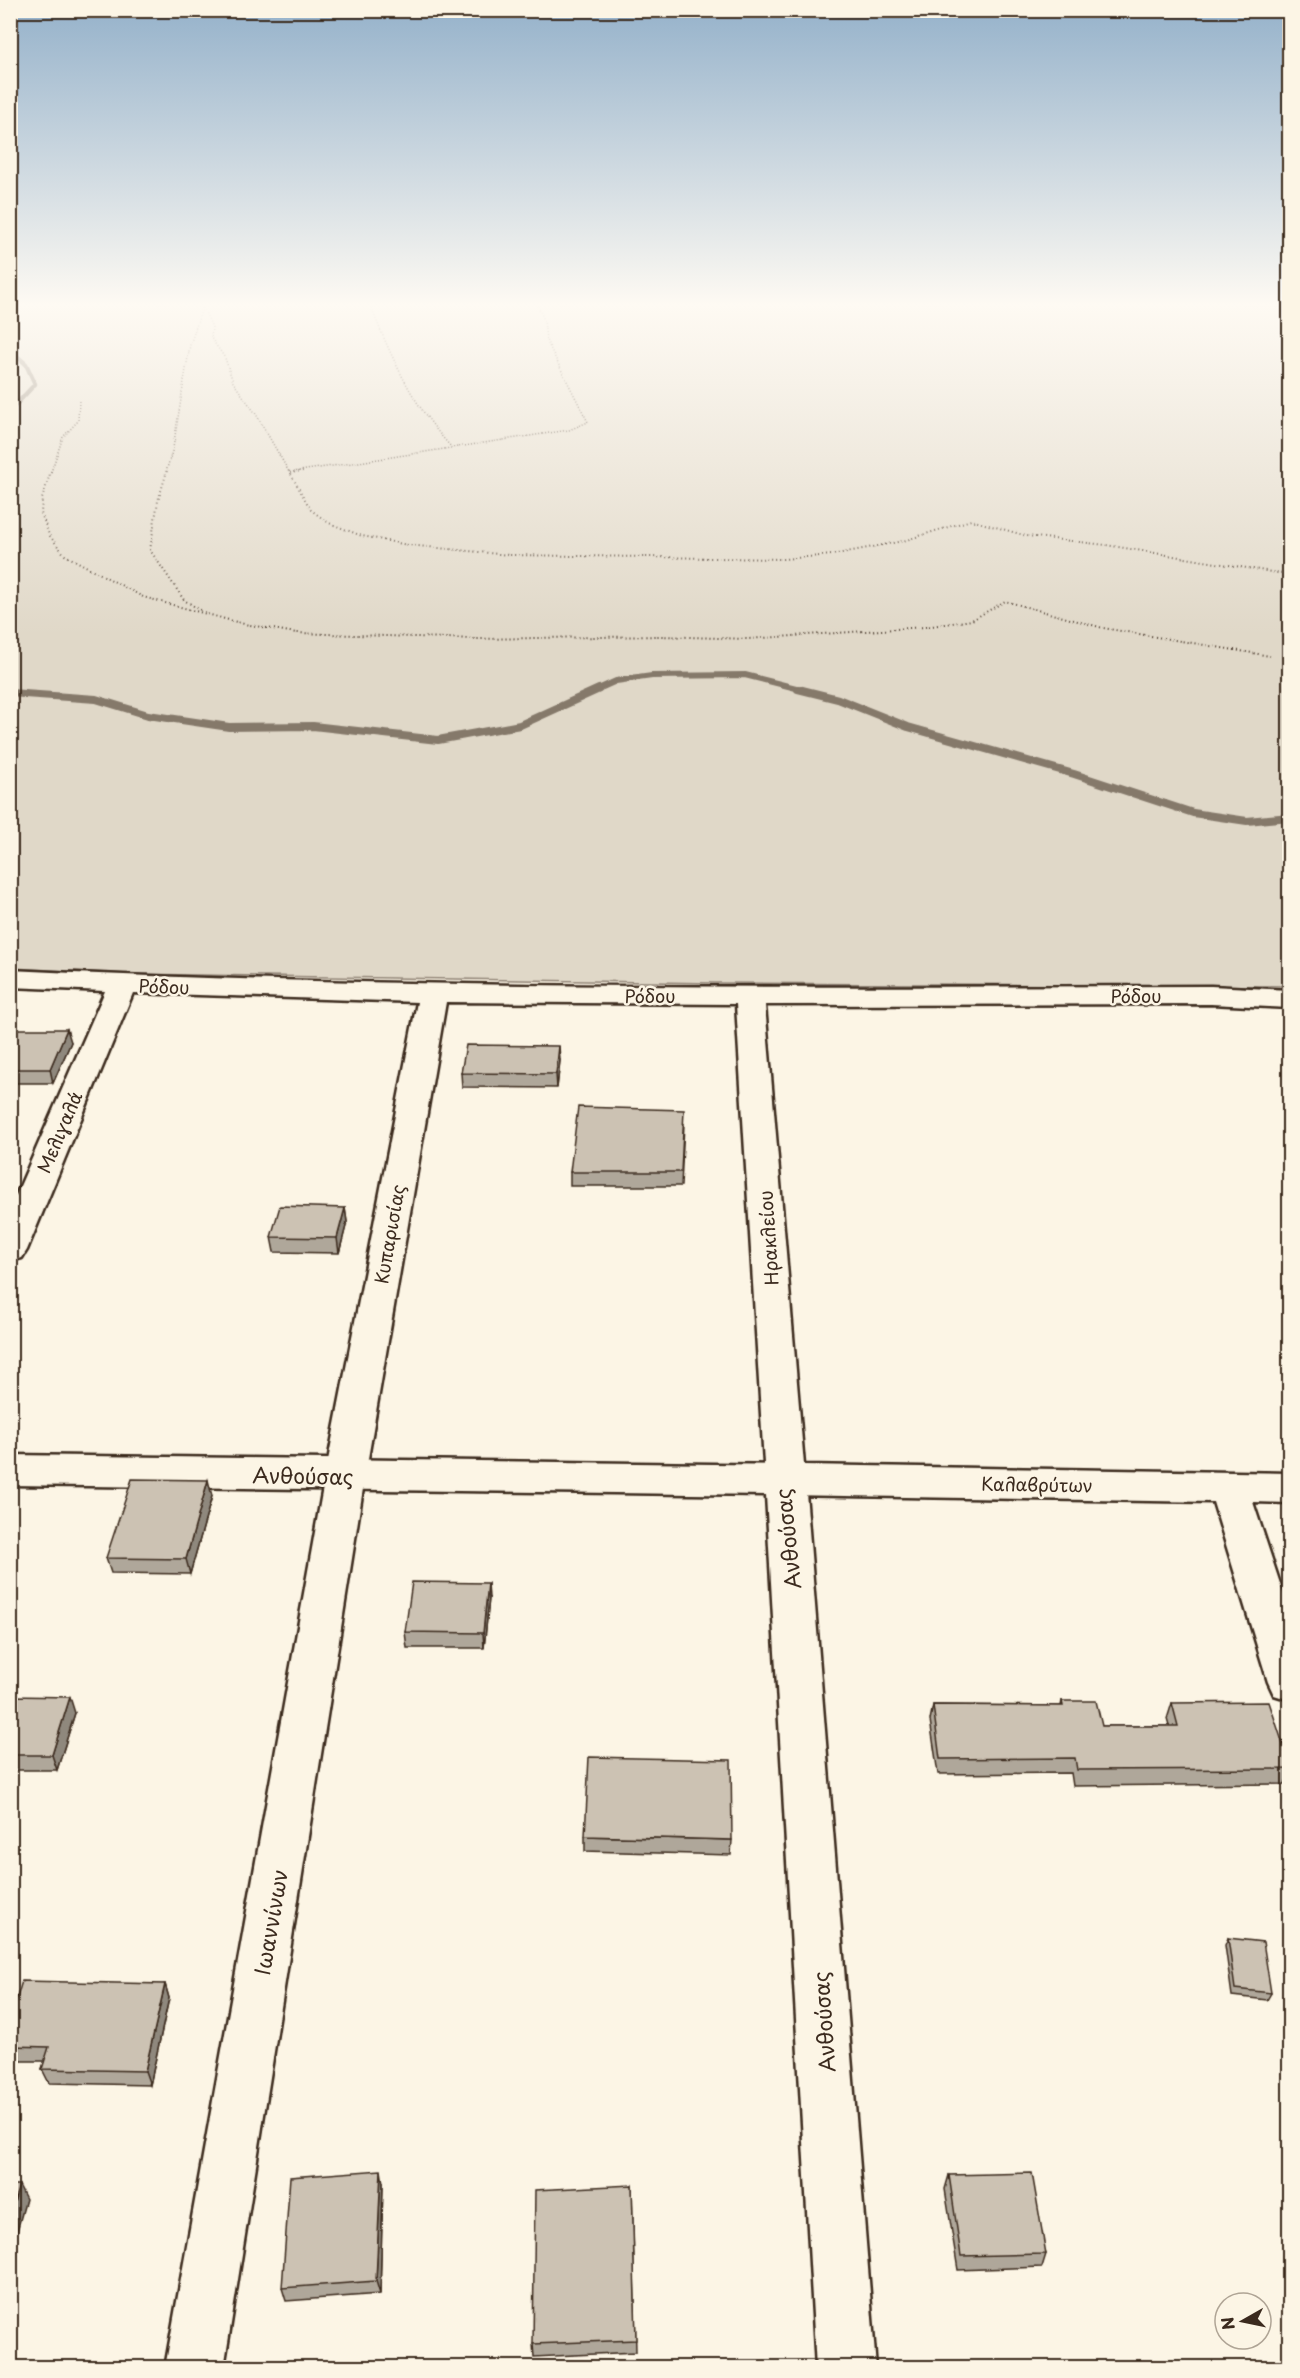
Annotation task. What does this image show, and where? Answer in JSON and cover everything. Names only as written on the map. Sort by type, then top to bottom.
[{"type":"street","name":"Ρόδου","points":[[10,978],[122,984],[433,993],[1211,995],[1290,999]]},
{"type":"street","name":"Μελιγαλά","points":[[10,1250],[122,984]]},
{"type":"street","name":"Κυπαρισίας","points":[[345,1476],[433,993]]},
{"type":"street","name":"Ηρακλείου","points":[[750,995],[785,1480]]},
{"type":"street","name":"Ανθούσας","points":[[10,1470],[785,1480],[846,2367]]},
{"type":"street","name":"Ιωαννίνων","points":[[194,2367],[345,1476]]},
{"type":"street","name":"Καλαβρύτων","points":[[785,1480],[1290,1488]]},
{"type":"street","points":[[1228,1487],[1290,1682]]},
{"type":"path","points":[[78,413],[78,421],[63,437],[42,500],[41,513],[49,535],[65,555],[143,597],[244,624],[296,633],[476,639],[660,636],[748,639],[925,627],[972,620],[1005,601],[1038,613],[1095,627],[1270,656]]},
{"type":"path","points":[[179,413],[173,448],[158,501],[150,550],[184,600],[206,613]]},
{"type":"path","points":[[255,413],[310,510],[329,523],[362,536],[466,552],[783,559],[832,555],[903,541],[971,520],[1027,536],[1106,545],[1290,575]]},
{"type":"path","points":[[426,413],[441,437],[452,447]]},
{"type":"path","points":[[290,473],[569,430],[588,422],[583,413]]},
{"type":"shaded area","points":[[10,413],[1289,413],[1289,986],[715,983],[128,974],[11,968]]},
{"type":"building","points":[[10,1029],[67,1029],[50,1069],[10,1069]]},
{"type":"building","points":[[466,1045],[559,1046],[556,1074],[461,1073]]},
{"type":"building","points":[[578,1107],[684,1110],[681,1172],[570,1172]]},
{"type":"building","points":[[280,1206],[345,1208],[337,1238],[271,1237]]},
{"type":"building","points":[[132,1479],[208,1480],[186,1559],[106,1558]]},
{"type":"building","points":[[412,1582],[488,1583],[483,1633],[405,1632]]},
{"type":"building","points":[[10,1696],[70,1697],[52,1755],[10,1755]]},
{"type":"building","points":[[1062,1701],[1096,1701],[1102,1726],[1178,1726],[1172,1703],[1269,1702],[1290,1769],[1077,1770],[1075,1758],[940,1759],[933,1705],[1063,1706]]},
{"type":"building","points":[[589,1757],[731,1760],[732,1840],[585,1836]]},
{"type":"building","points":[[1228,1938],[1263,1942],[1271,1993],[1235,1989]]},
{"type":"building","points":[[22,1981],[165,1984],[145,2071],[42,2069],[49,2047],[10,2046],[10,2020]]},
{"type":"building","points":[[381,2170],[376,2281],[282,2288],[290,2177]]},
{"type":"building","points":[[1032,2173],[1046,2254],[961,2256],[949,2175]]},
{"type":"building","points":[[10,2185],[19,2185],[10,2217]]},
{"type":"building","points":[[632,2185],[636,2340],[533,2344],[535,2190]]},
{"type":"waterway","points":[[596,690],[616,681],[652,676],[745,675],[804,690]]},
{"type":"waterway","points":[[10,693],[96,699],[148,715],[229,727],[313,726],[438,740],[520,725],[599,689]]},
{"type":"waterway","points":[[798,689],[838,699],[908,727],[1074,774],[1193,813],[1247,821],[1290,817]]}]
